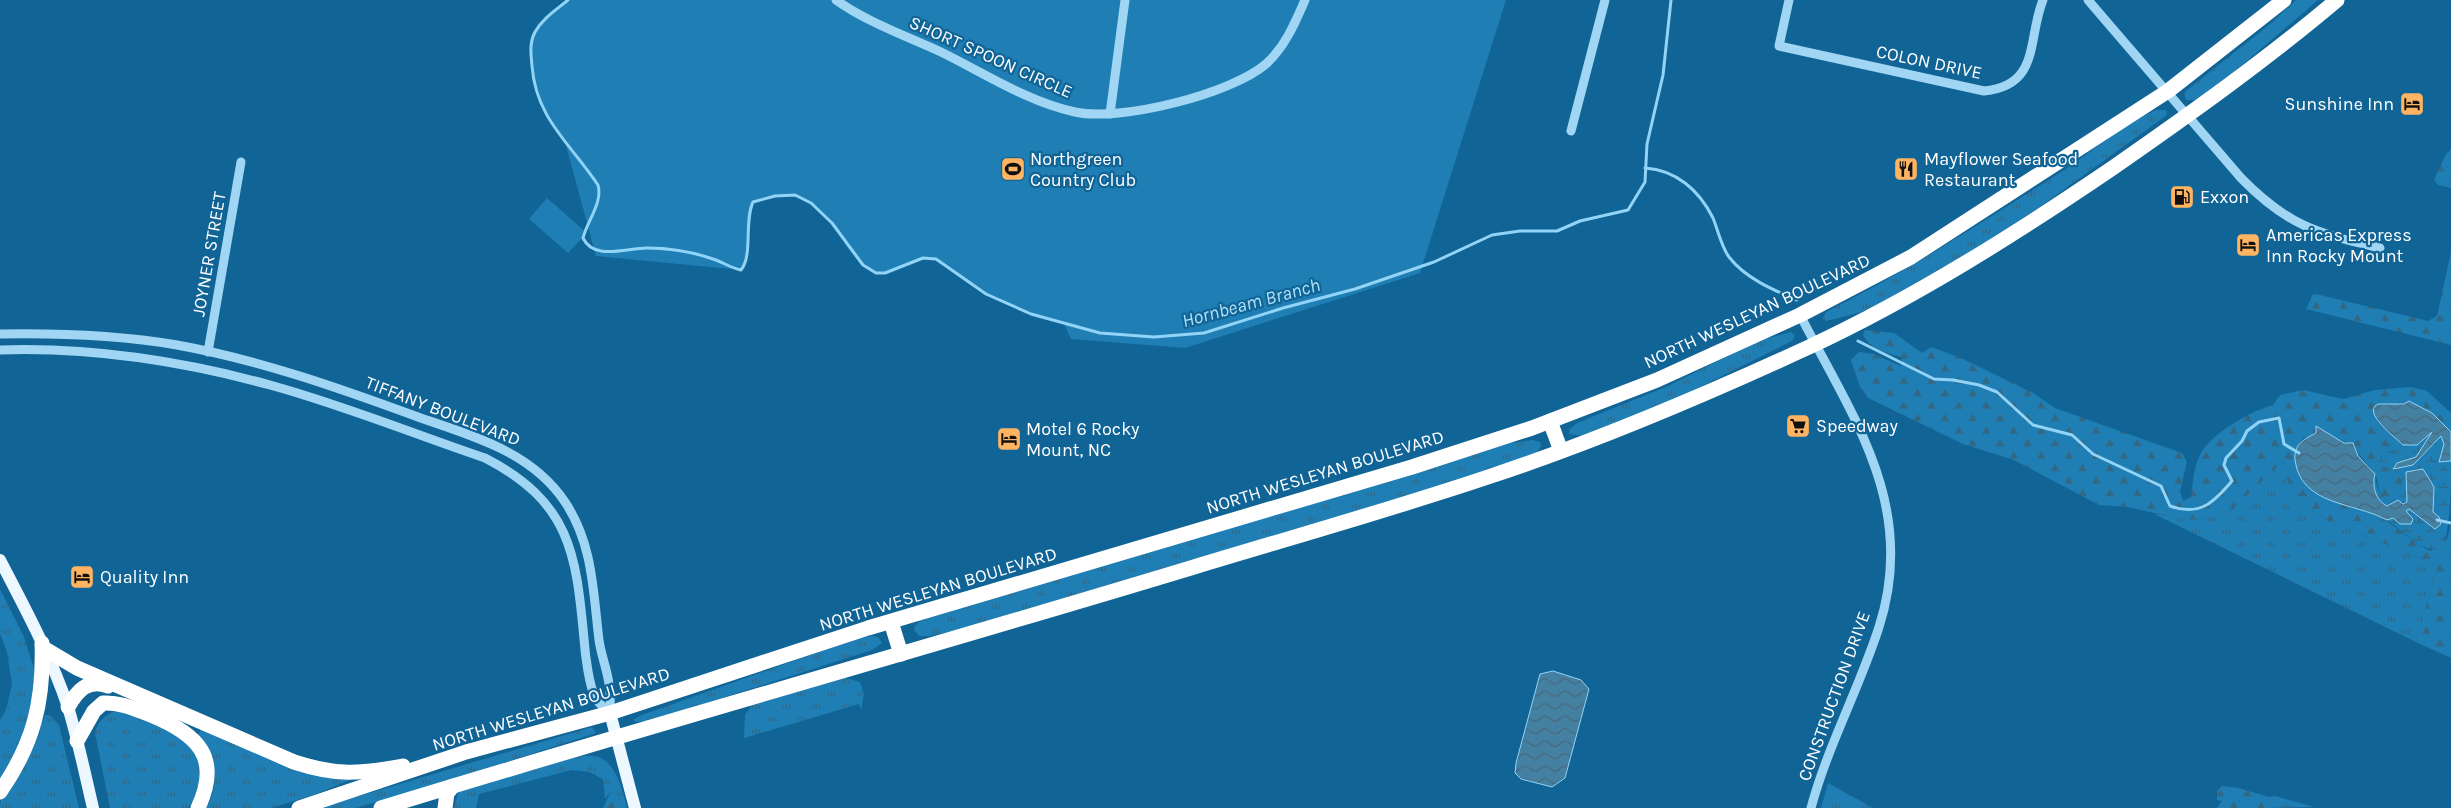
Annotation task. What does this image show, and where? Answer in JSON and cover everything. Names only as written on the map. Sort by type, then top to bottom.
[{"type":"highway","name":"NORTH WESLEYAN BOULEVARD","points":[[299,808],[451,757],[610,713],[891,622],[1402,469],[1550,421],[1657,380],[1800,315],[1911,257],[2168,91],[2284,0]]},
{"type":"highway","points":[[381,808],[1491,476],[1647,418],[1815,344],[1926,286],[1993,246],[2064,201],[2188,116],[2278,50],[2337,0]]},
{"type":"highway","points":[[1550,421],[1561,451]]},
{"type":"highway","points":[[891,622],[901,654]]},
{"type":"highway","points":[[44,646],[77,668],[272,753],[316,769],[343,774],[364,773],[451,757]]},
{"type":"highway","points":[[0,792],[24,750],[36,721],[42,688],[44,646]]},
{"type":"highway","points":[[68,707],[76,693],[91,684],[102,684],[156,702]]},
{"type":"highway","points":[[77,741],[94,711],[103,703],[125,705],[179,728],[196,743],[206,763],[208,778],[205,793],[198,808]]},
{"type":"highway","points":[[445,808],[448,793],[453,786]]},
{"type":"main road","points":[[0,560],[44,646],[68,707],[93,808]]},
{"type":"main road","points":[[610,713],[635,808]]},
{"type":"street","name":"SHORT SPOON CIRCLE","points":[[836,0],[877,23],[1039,100],[1076,112],[1110,114],[1139,110],[1215,91],[1252,74],[1277,52],[1287,38],[1305,0]]},
{"type":"street","points":[[1110,114],[1125,0]]},
{"type":"street","points":[[1571,131],[1605,0]]},
{"type":"street","name":"COLON DRIVE","points":[[1789,0],[1780,46],[1984,91],[1995,90],[2014,81],[2027,65],[2043,0]]},
{"type":"street","points":[[2088,0],[2262,200],[2283,215],[2320,233],[2380,248]]},
{"type":"street","name":"JOYNER STREET","points":[[208,352],[241,162]]},
{"type":"street","name":"CONSTRUCTION DRIVE","points":[[1800,315],[1862,433],[1877,468],[1886,501],[1890,532],[1890,562],[1886,597],[1878,630],[1828,753],[1811,808]]},
{"type":"street","name":"TIFFANY BOULEVARD","points":[[0,334],[109,337],[208,352],[272,367],[488,442],[521,458],[564,501],[580,528],[589,554],[599,640],[610,684],[610,713]]},
{"type":"street","name":"TIFFANY BOULEVARD","points":[[0,350],[69,350],[112,354],[220,372],[294,392],[485,458],[504,468],[536,493],[549,508],[565,533],[579,580],[588,666],[596,699],[610,713]]},
{"type":"green space","name":"Northgreen Country Club","points":[[568,0],[1506,0],[1420,273],[1185,348],[1071,339],[1064,324],[1024,312],[995,299],[949,266],[936,259],[920,259],[889,272],[875,272],[863,265],[835,228],[814,205],[800,198],[775,196],[753,202],[749,219],[747,256],[741,270],[596,256],[565,142],[545,113],[532,70],[531,47],[535,32],[550,14]]},
{"type":"green space","points":[[2296,0],[2318,0],[2207,95],[2195,100],[2186,100],[2184,94],[2187,90],[2269,25]]},
{"type":"green space","points":[[2156,110],[2166,110],[2167,115],[2037,209],[1972,251],[1877,305],[1858,313],[1826,321],[1823,319],[1826,312],[1886,280],[1945,245],[2061,172],[2131,123]]},
{"type":"green space","points":[[2451,149],[2451,188],[2438,185],[2434,180],[2445,156]]},
{"type":"green space","points":[[547,198],[587,233],[568,253],[529,219]]},
{"type":"green space","points":[[2451,252],[2451,345],[2306,309],[2313,294],[2428,321],[2437,316]]},
{"type":"green space","points":[[1865,330],[1894,333],[1922,353],[1931,347],[1961,358],[2033,393],[2055,408],[2182,453],[2187,462],[2180,491],[2183,501],[2191,497],[2196,465],[2205,447],[2222,431],[2243,417],[2273,405],[2280,395],[2303,390],[2343,399],[2375,390],[2411,387],[2427,391],[2451,413],[2451,432],[2432,413],[2409,401],[2401,404],[2374,406],[2375,417],[2403,445],[2398,450],[2389,451],[2384,467],[2400,472],[2402,483],[2397,500],[2388,501],[2384,497],[2379,490],[2374,473],[2353,443],[2316,430],[2314,435],[2303,438],[2295,451],[2300,477],[2321,496],[2380,516],[2419,545],[2431,551],[2447,539],[2451,524],[2451,658],[2416,642],[2438,565],[2324,519],[2306,506],[2288,480],[2283,461],[2231,511],[2203,520],[2181,519],[2127,507],[2099,505],[2014,460],[1963,444],[1868,398],[1860,387],[1851,360],[1859,352],[1873,354],[1901,366],[1902,357],[1874,347],[1863,335]]},
{"type":"green space","points":[[1791,332],[1795,336],[1792,341],[1674,400],[1584,436],[1569,434],[1569,430],[1577,423],[1668,386],[1758,341]]},
{"type":"green space","points":[[2433,431],[2420,453],[2411,460],[2398,464],[2393,468],[2408,465],[2420,457],[2442,435],[2444,444],[2440,462],[2451,461],[2451,482],[2450,510],[2446,536],[2439,552],[2419,545],[2387,520],[2409,509],[2434,529],[2439,517],[2433,512],[2434,487],[2416,471],[2406,472],[2407,502],[2392,502],[2387,506],[2377,496],[2374,483],[2375,474],[2377,486],[2382,495],[2388,501],[2397,499],[2402,483],[2400,473],[2384,467],[2377,461],[2379,454],[2398,450],[2403,445],[2417,445]]},
{"type":"green space","points":[[1532,440],[1540,442],[1541,446],[1537,452],[1455,482],[949,632],[919,636],[914,630],[921,620],[1505,444]]},
{"type":"green space","points":[[2283,460],[2288,480],[2306,506],[2324,519],[2438,565],[2416,642],[2154,514],[2203,520],[2231,511]]},
{"type":"green space","points":[[0,589],[24,637],[35,672],[31,725],[0,783],[0,720],[6,710],[12,684],[7,652],[0,633]]},
{"type":"green space","points":[[861,637],[878,637],[882,643],[872,650],[650,721],[635,722],[634,719],[642,715]]},
{"type":"green space","points":[[845,678],[860,682],[864,694],[861,710],[859,704],[744,738],[745,715],[752,705]]},
{"type":"green space","points":[[114,711],[123,711],[160,726],[189,743],[199,760],[200,780],[188,808],[110,808],[95,733],[102,720]]},
{"type":"green space","points":[[45,715],[51,716],[59,725],[79,808],[0,808],[4,793],[17,777],[31,752]]},
{"type":"green space","points":[[202,727],[311,772],[350,780],[316,794],[272,808],[206,808],[211,799],[215,780],[209,751],[198,735]]},
{"type":"green space","points":[[592,727],[596,733],[451,780],[356,808],[319,808]]},
{"type":"green space","points":[[577,756],[598,757],[610,765],[618,778],[627,808],[623,808],[620,798],[612,790],[605,799],[603,779],[589,772],[572,770],[479,794],[476,808],[454,808],[459,791]]},
{"type":"green space","points":[[1828,783],[1873,808],[1821,808]]},
{"type":"green space","points":[[2222,786],[2238,788],[2269,797],[2266,808],[2217,808],[2222,801],[2217,800],[2217,791]]},
{"type":"green space","points":[[612,789],[620,798],[623,808],[603,808]]},
{"type":"green space","points":[[2275,796],[2314,807],[2266,808],[2269,797]]},
{"type":"water","points":[[2409,401],[2432,413],[2451,432],[2451,461],[2439,462],[2444,444],[2441,436],[2413,465],[2393,469],[2397,463],[2416,457],[2432,432],[2417,445],[2403,445],[2377,419],[2374,408],[2378,404],[2404,404]]},
{"type":"water","points":[[2316,426],[2344,443],[2353,443],[2358,456],[2375,474],[2375,492],[2387,506],[2398,500],[2403,504],[2407,502],[2406,472],[2423,469],[2434,487],[2433,512],[2439,517],[2441,524],[2435,529],[2409,509],[2406,511],[2413,519],[2411,524],[2400,524],[2393,518],[2387,520],[2374,514],[2331,501],[2307,486],[2299,475],[2295,454],[2301,442],[2316,433]]},
{"type":"water","points":[[1553,671],[1581,680],[1589,689],[1565,778],[1552,787],[1521,779],[1515,773],[1540,674]]},
{"type":"waterway","name":"Hornbeam Branch","points":[[568,0],[546,18],[535,32],[531,44],[532,66],[540,101],[548,116],[556,130],[598,185],[597,205],[583,238],[588,245],[595,249],[611,252],[647,248],[673,250],[708,257],[741,270],[747,256],[749,219],[753,202],[775,196],[795,195],[811,203],[832,223],[863,265],[876,273],[885,273],[923,258],[936,259],[986,294],[1031,314],[1100,333],[1154,337],[1204,333],[1283,308],[1355,289],[1434,262],[1492,235],[1520,231],[1557,231],[1580,221],[1628,210],[1645,182],[1647,144],[1663,75],[1671,0]]},
{"type":"waterway","name":"Hornbeam Branch","points":[[1645,168],[1676,177],[1694,190],[1713,218],[1729,257],[1743,271],[1760,283],[1797,300]]},
{"type":"waterway","name":"Hornbeam Branch","points":[[1858,341],[1934,379],[1953,380],[1979,385],[1997,392],[2033,425],[2072,435],[2093,454],[2161,486],[2170,506],[2181,509],[2190,510],[2206,506],[2225,489],[2232,481],[2224,465],[2226,458],[2242,441],[2247,431],[2259,422],[2279,418],[2284,444],[2299,453]]},
{"type":"waterway","name":"Hornbeam Branch","points":[[2437,520],[2451,523]]},
{"type":"place","name":"Sunshine Inn","points":[[2412,104]]},
{"type":"place","name":"Northgreen Country Club","points":[[1013,169]]},
{"type":"place","name":"Mayflower Seafood Restaurant","points":[[1906,169]]},
{"type":"place","name":"Exxon","points":[[2182,197]]},
{"type":"place","name":"Americas Express Inn Rocky Mount","points":[[2248,245]]},
{"type":"place","name":"Speedway","points":[[1798,426]]},
{"type":"place","name":"Motel 6 Rocky Mount, NC","points":[[1009,439]]},
{"type":"place","name":"Quality Inn","points":[[82,577]]}]
